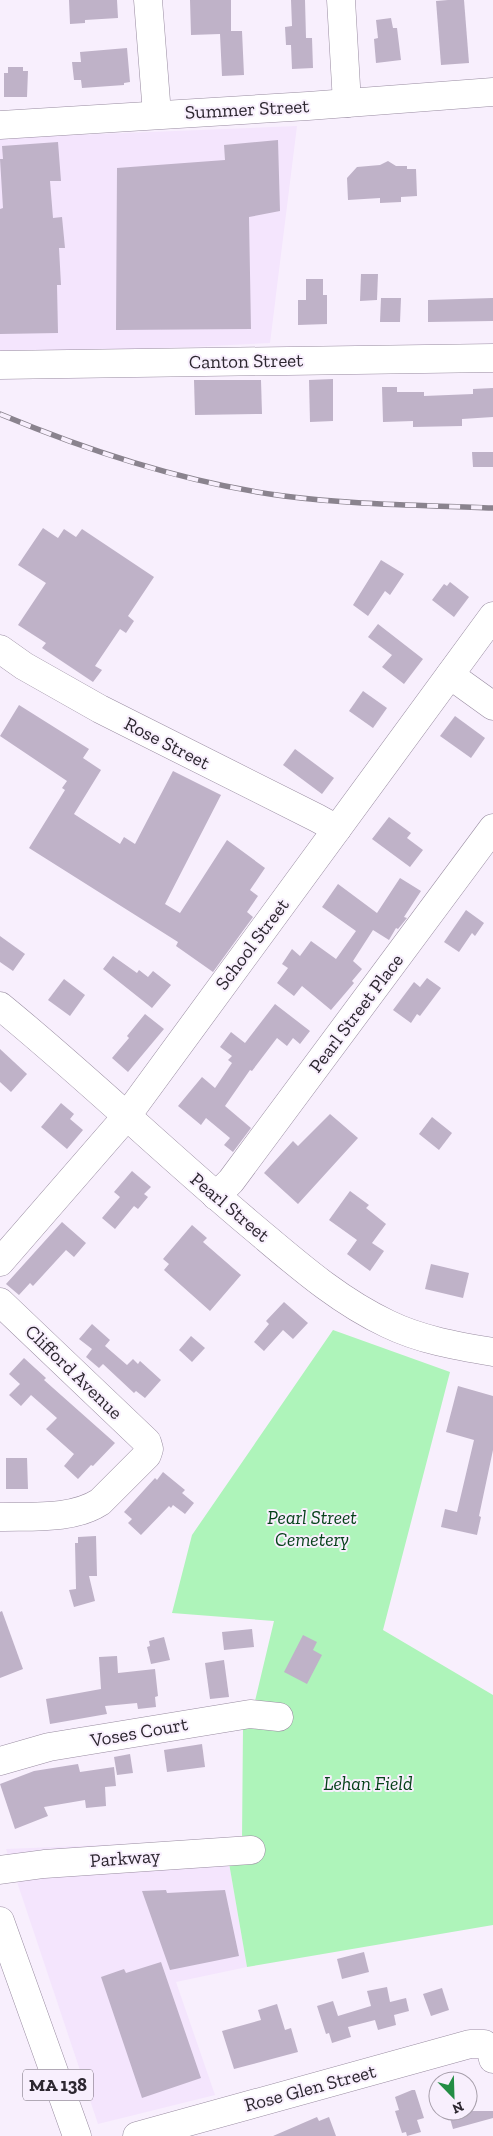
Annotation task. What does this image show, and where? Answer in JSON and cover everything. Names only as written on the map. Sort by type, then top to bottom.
[{"type":"street","points":[[148,0],[158,114]]},
{"type":"street","points":[[341,0],[347,103]]},
{"type":"street","name":"Summer Street","points":[[0,125],[493,92]]},
{"type":"street","name":"Canton Street","points":[[0,365],[493,358]]},
{"type":"street","name":"School Street","points":[[0,1262],[126,1117],[493,616]]},
{"type":"street","name":"Rose Street","points":[[0,649],[24,666],[100,709],[337,829]]},
{"type":"street","points":[[450,675],[493,706]]},
{"type":"street","name":"Pearl Street Place","points":[[216,1196],[231,1181],[493,828]]},
{"type":"street","name":"Pearl Street","points":[[0,1006],[216,1196],[309,1274],[348,1302],[387,1324],[407,1332],[493,1352]]},
{"type":"street","name":"Clifford Avenue","points":[[0,1302],[147,1442],[149,1449],[147,1455],[94,1506],[68,1513],[0,1517]]},
{"type":"street","name":"Voses Court","points":[[0,1760],[49,1747],[250,1714],[279,1717]]},
{"type":"street","name":"Parkway","points":[[0,1870],[44,1864],[251,1850]]},
{"type":"street","name":"MA 138","points":[[0,1920],[77,2136]]},
{"type":"street","name":"Rose Glen Street","points":[[137,2136],[470,2044],[488,2051]]},
{"type":"shaded area","points":[[297,126],[270,343],[0,356],[0,138]]},
{"type":"shaded area","points":[[225,1840],[247,1967],[176,1982],[215,2095],[98,2124],[6,1849]]},
{"type":"green space","points":[[333,1330],[450,1372],[383,1630],[493,1695],[493,1925],[247,1967],[225,1840],[242,1840],[243,1727],[255,1701],[274,1621],[172,1613],[192,1535]]},
{"type":"building","points":[[69,0],[117,0],[118,18],[85,20],[85,23],[70,24]]},
{"type":"building","points":[[190,0],[231,0],[231,31],[242,31],[244,75],[222,76],[220,34],[191,35]]},
{"type":"building","points":[[291,0],[305,0],[306,38],[312,38],[313,68],[292,69],[291,45],[286,45],[285,27],[292,26]]},
{"type":"building","points":[[464,0],[469,63],[441,65],[436,1]]},
{"type":"building","points":[[391,18],[393,28],[397,28],[401,60],[376,63],[374,39],[378,38],[376,20]]},
{"type":"building","points":[[127,48],[130,82],[124,83],[124,85],[82,88],[81,80],[74,80],[72,62],[81,62],[80,52]]},
{"type":"building","points":[[8,67],[23,67],[23,71],[28,71],[27,97],[4,97],[4,73],[8,73]]},
{"type":"building","points":[[278,140],[280,211],[249,217],[251,329],[116,330],[117,168],[225,160],[224,145]]},
{"type":"building","points":[[58,142],[61,181],[50,181],[53,218],[62,217],[65,248],[59,248],[61,285],[57,285],[58,333],[0,334],[0,209],[3,208],[0,159],[3,159],[2,146]]},
{"type":"building","points":[[388,161],[396,166],[407,166],[407,169],[416,169],[417,196],[401,197],[401,202],[380,203],[380,198],[348,200],[347,178],[357,167],[380,165]]},
{"type":"building","points":[[361,274],[378,274],[377,300],[360,301]]},
{"type":"building","points":[[306,279],[323,279],[323,295],[327,295],[327,324],[298,325],[298,300],[306,300]]},
{"type":"building","points":[[381,298],[401,298],[400,322],[380,322]]},
{"type":"building","points":[[493,298],[493,321],[428,322],[428,300]]},
{"type":"building","points":[[333,379],[333,421],[310,422],[309,380]]},
{"type":"building","points":[[194,380],[261,380],[262,414],[195,415]]},
{"type":"building","points":[[382,387],[397,387],[397,392],[424,392],[424,396],[473,394],[473,389],[493,388],[493,417],[462,419],[462,426],[413,427],[413,421],[383,422]]},
{"type":"building","points":[[472,452],[493,452],[493,467],[473,467]]},
{"type":"building","points":[[43,528],[58,538],[64,529],[76,537],[82,529],[154,577],[128,616],[134,621],[126,633],[120,629],[95,666],[102,670],[93,682],[42,648],[46,643],[18,625],[46,583],[18,565]]},
{"type":"building","points":[[381,560],[404,574],[390,595],[385,591],[368,616],[353,605]]},
{"type":"building","points":[[450,582],[469,597],[454,617],[432,600],[444,584],[447,586]]},
{"type":"building","points":[[378,624],[423,659],[404,684],[382,667],[392,655],[368,637]]},
{"type":"building","points":[[363,691],[387,708],[373,728],[349,711]]},
{"type":"building","points":[[19,705],[89,749],[83,758],[101,770],[74,814],[120,844],[124,837],[135,844],[173,771],[221,795],[165,904],[180,913],[227,840],[265,868],[250,890],[258,896],[247,912],[253,917],[213,972],[176,946],[178,942],[29,848],[65,790],[62,788],[67,781],[0,736]]},
{"type":"building","points":[[455,716],[485,738],[471,758],[440,736]]},
{"type":"building","points":[[295,749],[334,778],[322,794],[283,765]]},
{"type":"building","points":[[389,817],[411,833],[407,838],[423,850],[410,867],[372,839]]},
{"type":"building","points":[[400,878],[421,891],[404,917],[407,918],[398,929],[396,928],[389,940],[373,930],[353,961],[362,969],[352,981],[354,983],[331,1010],[302,986],[294,996],[277,983],[288,968],[282,964],[292,949],[300,956],[311,941],[336,959],[356,931],[322,907],[338,884],[377,913]]},
{"type":"building","points":[[466,910],[484,923],[475,936],[472,933],[459,952],[444,942]]},
{"type":"building","points":[[0,936],[25,954],[13,971],[0,962]]},
{"type":"building","points":[[113,956],[137,973],[139,970],[148,977],[153,971],[171,985],[152,1008],[103,969]]},
{"type":"building","points":[[427,978],[441,988],[420,1016],[417,1014],[411,1023],[393,1010],[414,982],[420,987]]},
{"type":"building","points":[[64,979],[85,995],[70,1016],[48,1000]]},
{"type":"building","points":[[275,1004],[310,1031],[300,1044],[293,1038],[287,1046],[277,1038],[252,1071],[250,1070],[225,1106],[251,1128],[233,1152],[224,1145],[230,1138],[206,1118],[201,1125],[178,1106],[202,1077],[215,1088],[232,1063],[228,1060],[232,1056],[220,1047],[231,1032],[245,1043]]},
{"type":"building","points":[[145,1014],[164,1029],[128,1072],[112,1058],[129,1038],[127,1036]]},
{"type":"building","points":[[0,1049],[27,1074],[11,1092],[0,1082]]},
{"type":"building","points":[[61,1103],[74,1114],[70,1119],[83,1130],[67,1149],[41,1127]]},
{"type":"building","points":[[330,1114],[358,1138],[298,1204],[264,1173],[293,1141],[298,1146]]},
{"type":"building","points":[[432,1117],[452,1133],[439,1150],[419,1134]]},
{"type":"building","points":[[132,1171],[151,1187],[144,1194],[148,1197],[138,1209],[134,1206],[115,1229],[102,1218],[120,1197],[114,1192]]},
{"type":"building","points":[[350,1191],[369,1205],[366,1208],[386,1224],[372,1243],[384,1251],[370,1271],[347,1254],[357,1240],[329,1220]]},
{"type":"building","points":[[62,1222],[86,1243],[74,1257],[66,1250],[33,1286],[30,1283],[19,1295],[6,1284]]},
{"type":"building","points":[[192,1225],[207,1238],[203,1242],[241,1275],[210,1311],[164,1270],[169,1264],[163,1259]]},
{"type":"building","points":[[431,1264],[469,1273],[463,1298],[425,1289]]},
{"type":"building","points":[[284,1302],[308,1323],[293,1339],[283,1330],[264,1351],[254,1342],[269,1324],[266,1321]]},
{"type":"building","points":[[92,1324],[110,1340],[105,1346],[127,1365],[133,1359],[138,1364],[140,1361],[161,1380],[145,1398],[136,1391],[134,1393],[103,1364],[99,1368],[86,1357],[92,1349],[79,1339]]},
{"type":"building","points":[[191,1336],[205,1348],[192,1362],[179,1350]]},
{"type":"building","points":[[24,1358],[46,1378],[44,1380],[115,1443],[78,1479],[64,1466],[74,1454],[46,1429],[57,1418],[31,1395],[21,1406],[9,1395],[20,1384],[9,1374]]},
{"type":"building","points":[[458,1386],[493,1396],[493,1450],[479,1516],[481,1517],[477,1535],[441,1527],[445,1509],[457,1512],[474,1440],[446,1432]]},
{"type":"building","points":[[6,1458],[27,1458],[28,1489],[6,1489]]},
{"type":"building","points":[[163,1472],[185,1490],[182,1493],[194,1503],[185,1514],[173,1505],[171,1508],[169,1506],[141,1535],[128,1523],[132,1519],[124,1512],[155,1478],[157,1480]]},
{"type":"building","points":[[96,1536],[97,1576],[89,1576],[95,1601],[74,1607],[69,1590],[76,1589],[75,1543],[78,1543],[78,1537]]},
{"type":"building","points":[[2,1611],[23,1669],[0,1678],[0,1612]]},
{"type":"building","points":[[252,1629],[254,1647],[224,1650],[222,1632]]},
{"type":"building","points":[[303,1635],[317,1642],[313,1650],[322,1655],[307,1684],[284,1672]]},
{"type":"building","points":[[164,1637],[170,1660],[151,1664],[147,1647],[150,1646],[149,1641]]},
{"type":"building","points":[[117,1656],[118,1673],[155,1669],[158,1696],[155,1697],[156,1707],[138,1709],[137,1703],[105,1706],[107,1714],[50,1724],[46,1699],[101,1689],[99,1657]]},
{"type":"building","points":[[224,1660],[229,1697],[210,1699],[205,1663]]},
{"type":"building","points":[[202,1744],[205,1767],[167,1772],[164,1750]]},
{"type":"building","points":[[130,1754],[133,1773],[117,1775],[114,1757]]},
{"type":"building","points":[[78,1764],[80,1772],[114,1767],[116,1786],[105,1787],[106,1806],[86,1808],[85,1800],[44,1807],[48,1816],[15,1829],[0,1784],[34,1771]]},
{"type":"building","points":[[166,1890],[167,1893],[225,1890],[239,1956],[170,1970],[142,1891]]},
{"type":"building","points":[[364,1952],[369,1972],[342,1979],[337,1959]]},
{"type":"building","points":[[161,1962],[201,2078],[142,2098],[101,1977],[124,1969],[126,1973]]},
{"type":"building","points":[[387,1987],[390,2002],[406,1998],[409,2011],[394,2015],[396,2025],[378,2030],[375,2020],[348,2027],[351,2037],[332,2043],[329,2033],[326,2034],[317,2006],[333,2001],[338,2016],[371,2006],[367,1991]]},
{"type":"building","points":[[442,1988],[449,2010],[431,2016],[423,1994]]},
{"type":"building","points":[[277,2004],[285,2030],[291,2028],[298,2052],[234,2069],[222,2031],[261,2020],[258,2010]]},
{"type":"building","points":[[415,2090],[424,2118],[417,2120],[421,2132],[407,2136],[406,2132],[402,2133],[395,2111],[399,2110],[395,2097]]},
{"type":"building","points":[[478,2111],[493,2111],[493,2118],[453,2129],[451,2121],[478,2121]]},
{"type":"building","points":[[317,2117],[319,2121],[329,2117],[336,2136],[273,2136]]},
{"type":"railway","points":[[0,414],[69,441],[139,464],[211,483],[247,490],[336,501],[493,508]]},
{"type":"park label","name":"Pearl Street Cemetery","points":[[312,1528]]},
{"type":"park label","name":"Lehan Field","points":[[368,1783]]}]
